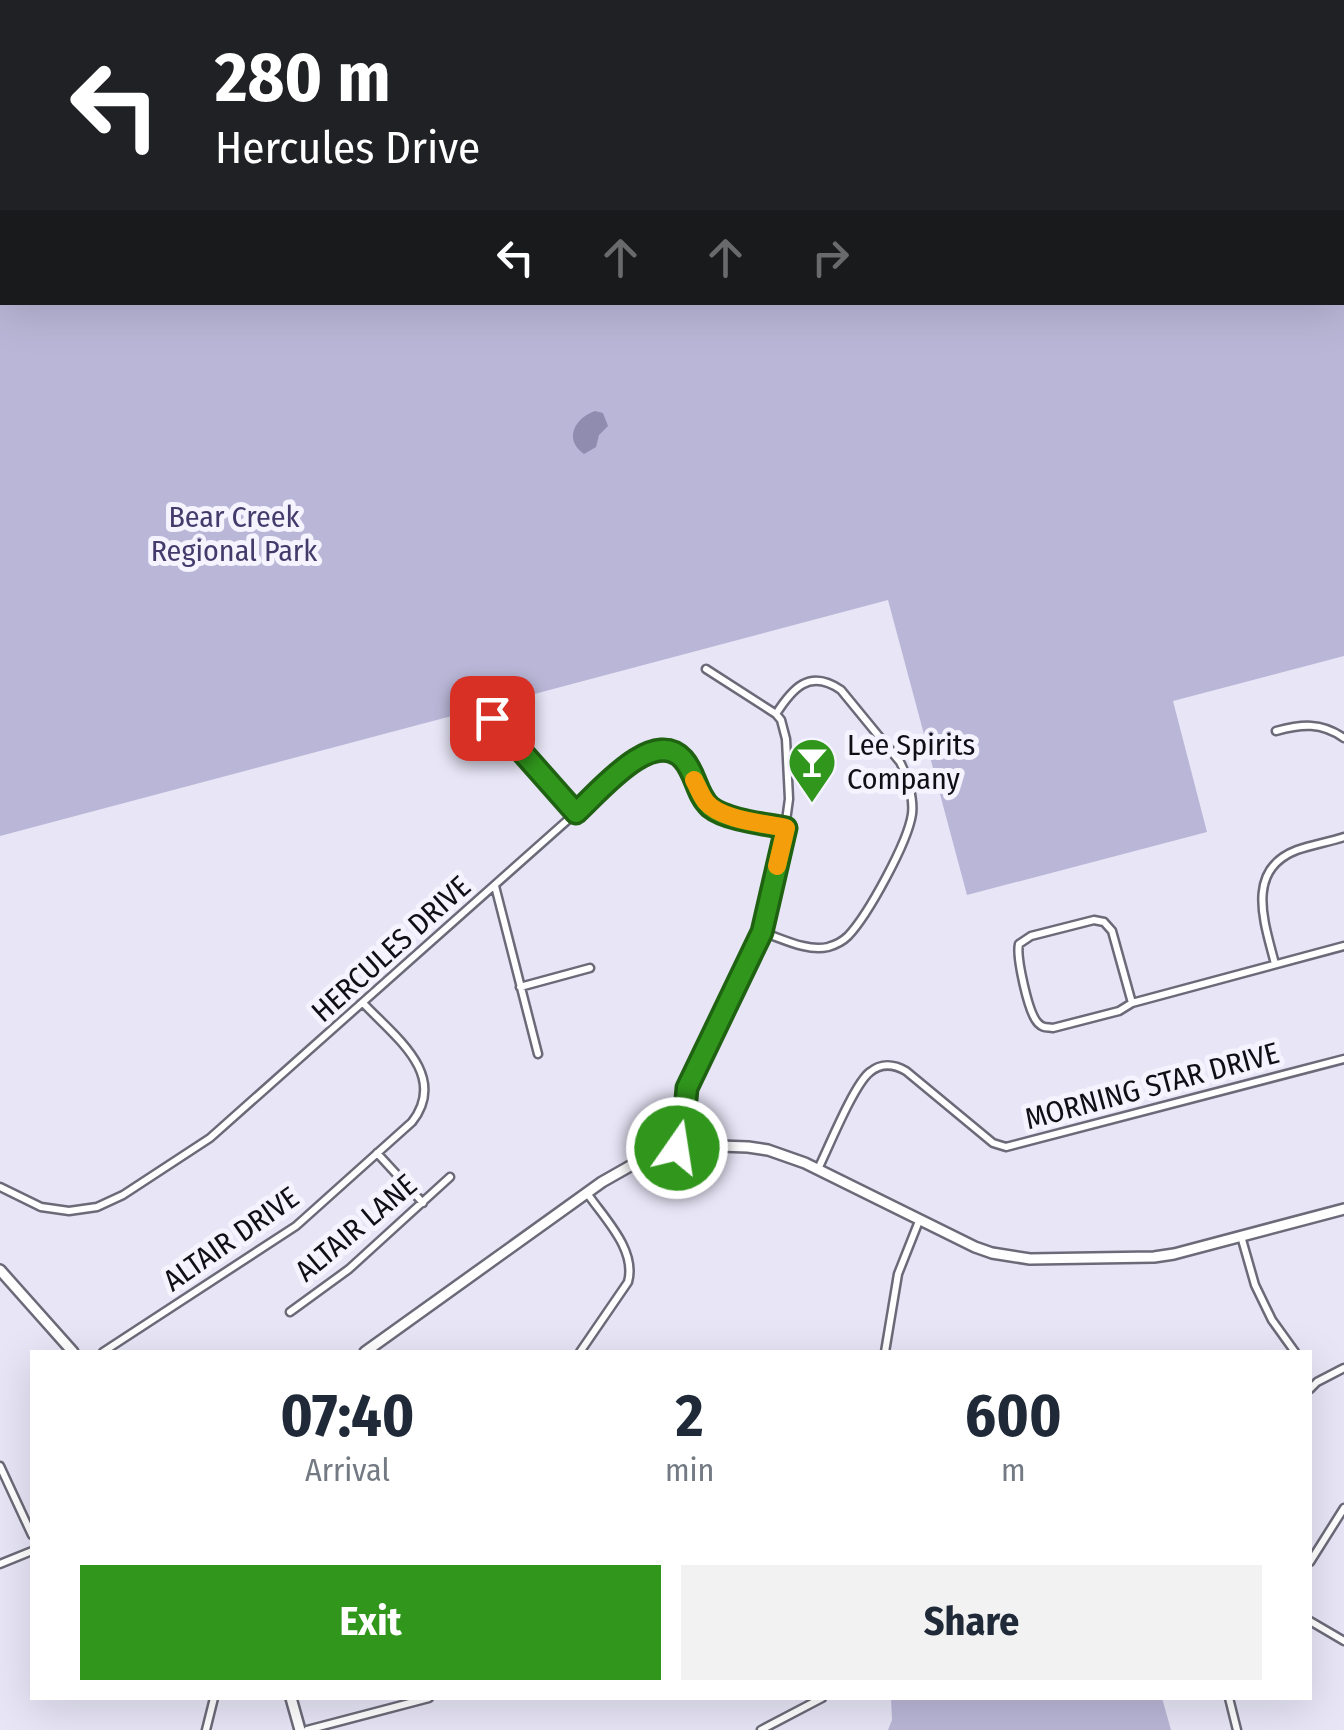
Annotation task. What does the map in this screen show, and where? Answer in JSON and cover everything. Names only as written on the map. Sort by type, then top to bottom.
[{"type":"street","points":[[691,1145],[685,1110],[687,1088],[762,932],[789,798],[786,739],[781,720],[706,670]]},
{"type":"street","points":[[762,932],[810,948],[826,948],[842,941],[887,876],[912,810],[904,768],[841,690],[822,681],[806,683],[790,692],[776,714]]},
{"type":"street","points":[[492,718],[576,813]]},
{"type":"street","points":[[1276,731],[1312,724],[1344,738]]},
{"type":"street","name":"HERCULES DRIVE","points":[[0,1188],[40,1207],[84,1210],[111,1202],[226,1127],[642,754],[673,750],[687,764],[702,797],[716,811],[786,828]]},
{"type":"street","points":[[1275,964],[1262,910],[1268,874],[1294,851],[1344,837]]},
{"type":"street","points":[[495,886],[538,1054]]},
{"type":"street","points":[[1132,1003],[1112,930],[1104,922],[1094,920],[1031,936],[1017,949],[1034,1018],[1045,1028],[1052,1028],[1344,946]]},
{"type":"street","points":[[520,987],[590,968]]},
{"type":"street","name":"ALTAIR DRIVE","points":[[107,1350],[296,1226],[412,1122],[424,1101],[424,1079],[412,1055],[364,1004]]},
{"type":"street","name":"MORNING STAR DRIVE","points":[[818,1169],[860,1082],[880,1066],[898,1066],[906,1071],[993,1142],[1006,1147],[1344,1059]]},
{"type":"street","points":[[368,1350],[586,1193],[639,1160],[691,1145],[758,1148],[789,1156],[992,1253],[1030,1258],[1174,1254],[1344,1208]]},
{"type":"street","points":[[377,1153],[423,1203]]},
{"type":"street","name":"ALTAIR LANE","points":[[290,1312],[349,1269],[450,1178]]},
{"type":"street","points":[[581,1350],[628,1282],[630,1273],[627,1253],[586,1193]]},
{"type":"street","points":[[885,1350],[898,1274],[919,1221]]},
{"type":"street","points":[[1240,1236],[1272,1320],[1294,1350]]},
{"type":"street","points":[[0,1270],[72,1350]]},
{"type":"street","points":[[1313,1386],[1344,1368]]},
{"type":"street","points":[[0,1466],[30,1531]]},
{"type":"street","points":[[1312,1559],[1344,1508]]},
{"type":"street","points":[[0,1564],[30,1553]]},
{"type":"street","points":[[1312,1621],[1344,1641]]},
{"type":"street","points":[[206,1730],[214,1700]]},
{"type":"street","points":[[292,1700],[304,1730],[421,1700]]},
{"type":"street","points":[[761,1730],[818,1700]]},
{"type":"street","points":[[1230,1700],[1237,1730]]},
{"type":"green space","name":"Bear Creek Regional Park","points":[[0,305],[1344,305],[1344,656],[1173,701],[1207,832],[967,895],[888,600],[0,836]]},
{"type":"green space","points":[[891,1700],[1163,1700],[1171,1730],[888,1730]]},
{"type":"shaded area","points":[[595,411],[603,413],[608,426],[599,435],[596,447],[584,454],[574,442],[574,430]]},
{"type":"slow traffic","points":[[694,780],[702,797],[716,811],[786,828],[777,866]]},
{"type":"place","name":"Lee Spirits Company","points":[[812,804]]},
{"type":"route","points":[[492,718],[576,813],[642,754],[673,750],[687,764],[702,797],[716,811],[786,828],[762,932],[687,1088],[685,1110],[691,1145],[677,1148]]}]
